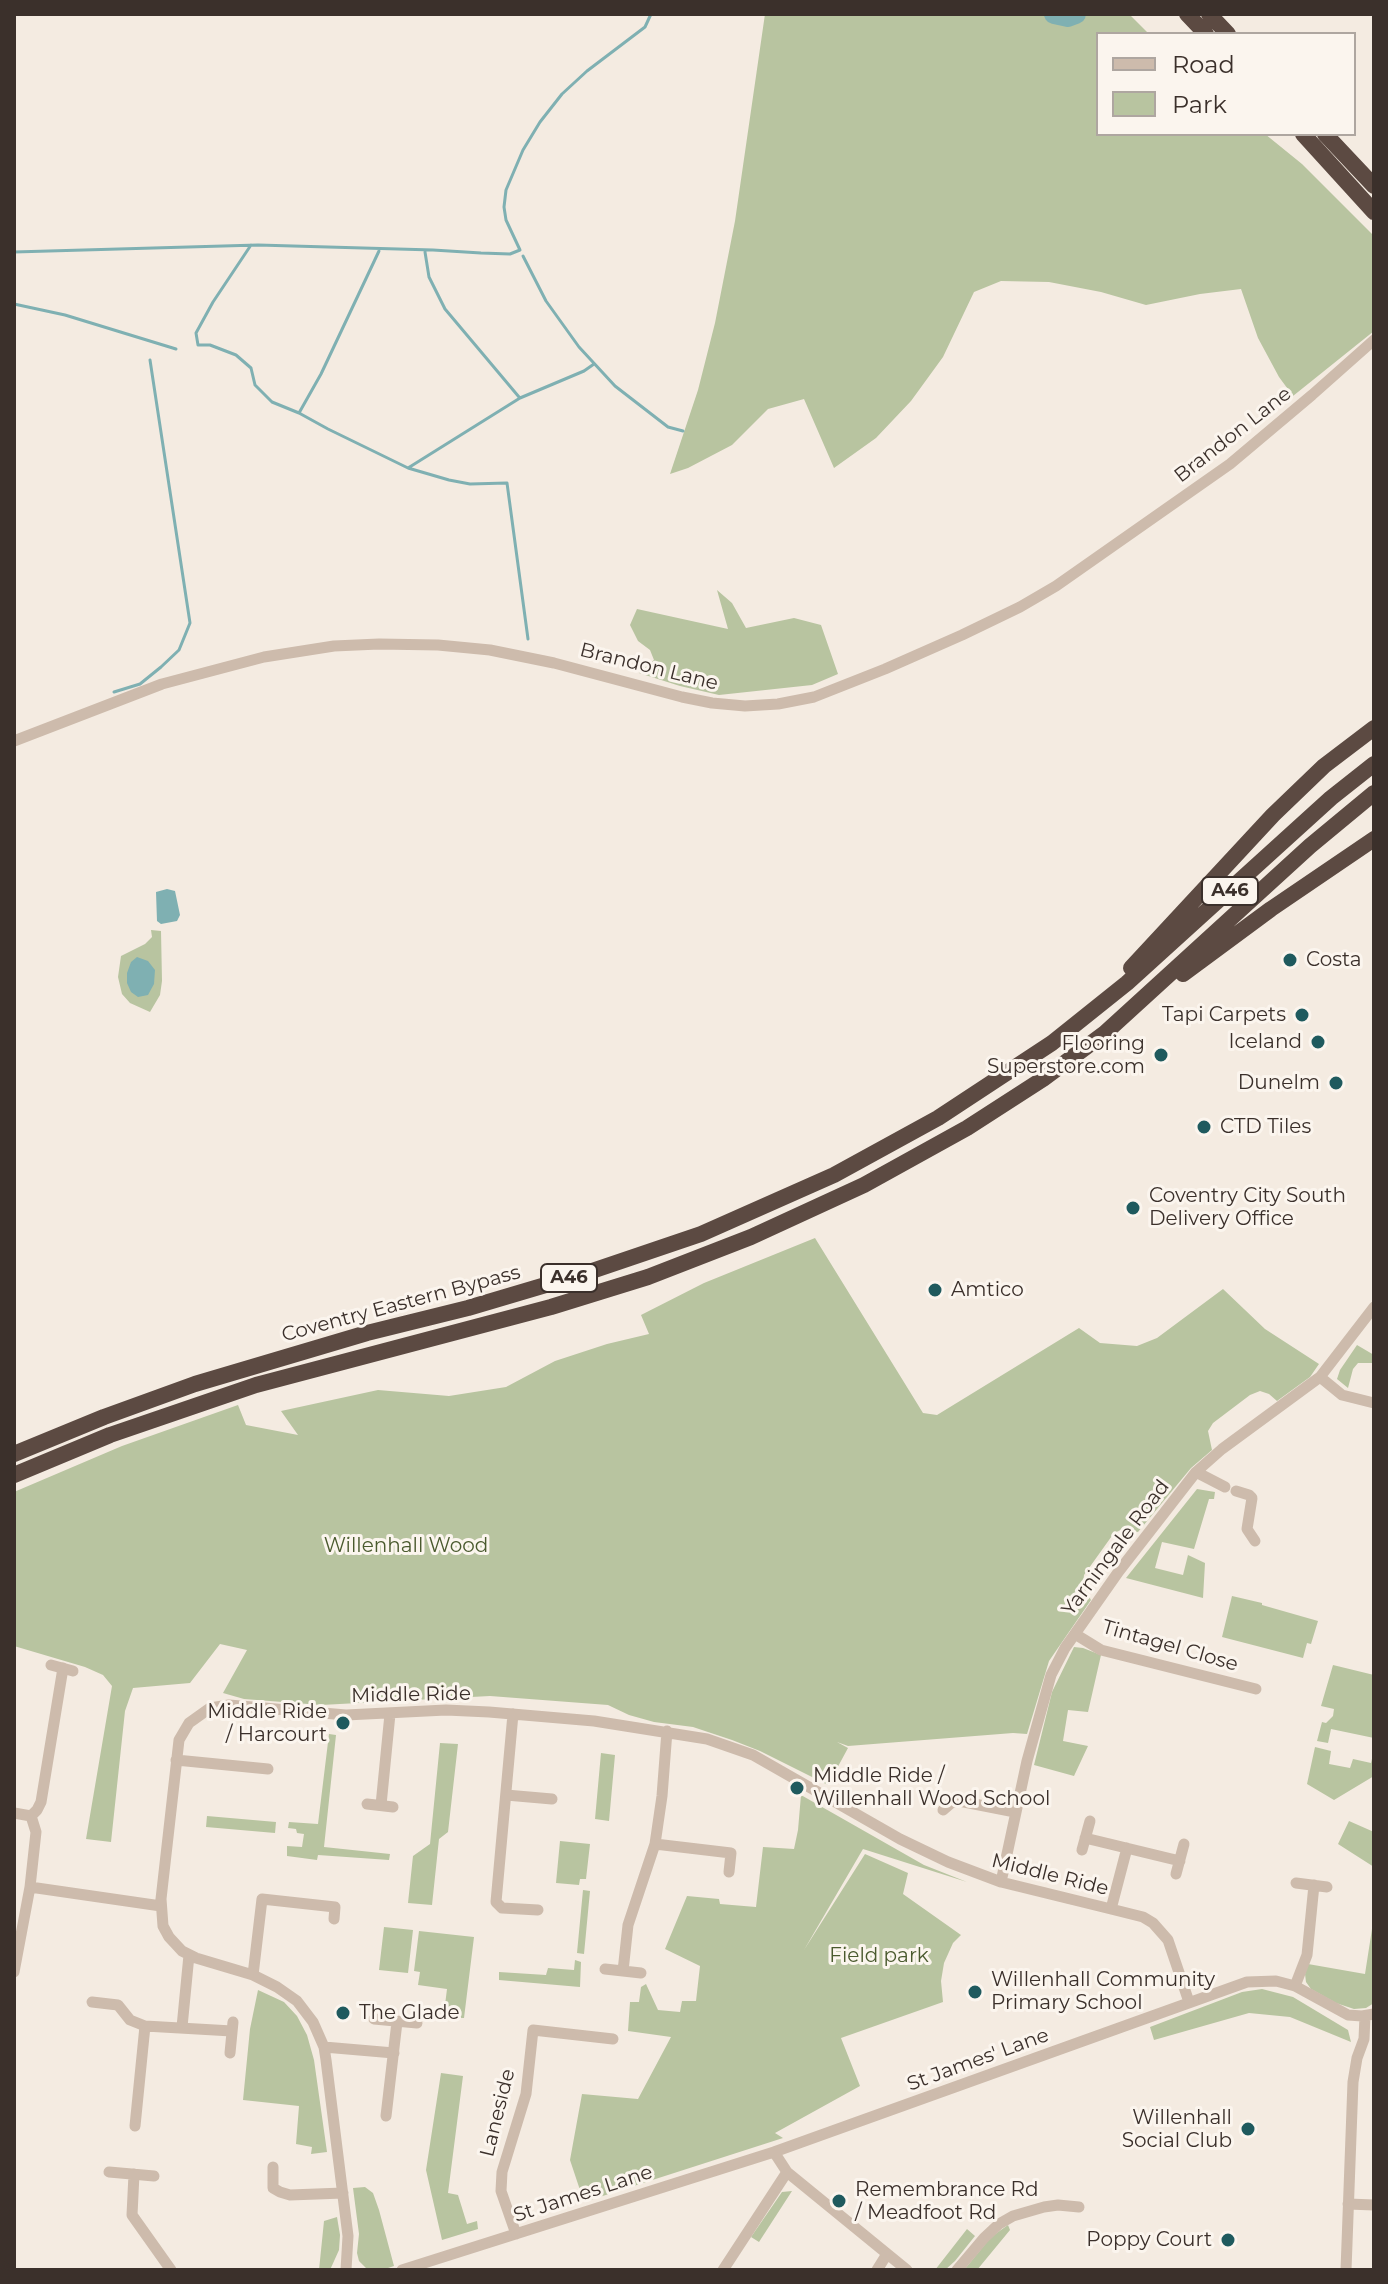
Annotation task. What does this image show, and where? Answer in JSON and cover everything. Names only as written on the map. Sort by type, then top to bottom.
[{"type":"highway","points":[[1187,14],[1204,32]]},
{"type":"highway","points":[[1209,14],[1226,32]]},
{"type":"highway","points":[[1305,136],[1374,212]]},
{"type":"highway","points":[[1327,136],[1374,186]]},
{"type":"highway","points":[[1086,1016],[1273,815],[1324,766],[1374,728]]},
{"type":"highway","name":"Coventry Eastern Bypass","points":[[14,1454],[195,1384],[352,1337],[468,1308],[701,1234],[834,1175],[938,1118],[1052,1043],[1188,930],[1331,798],[1374,764]]},
{"type":"highway","name":"Coventry Eastern Bypass","points":[[14,1475],[110,1435],[256,1385],[551,1307],[648,1277],[751,1237],[864,1185],[967,1128],[1043,1079],[1105,1033],[1310,846],[1374,793]]},
{"type":"highway","points":[[1105,1033],[1271,909],[1374,839]]},
{"type":"street","name":"Brandon Lane","points":[[14,741],[162,684],[264,657],[334,646],[438,645],[490,650],[712,703],[778,704],[814,697],[962,635],[1056,586],[1230,464],[1374,340]]},
{"type":"street","name":"Yarningale Road","points":[[1001,1882],[1015,1812],[1051,1675],[1075,1634],[1141,1541],[1196,1472],[1232,1441],[1320,1377],[1374,1307]]},
{"type":"street","points":[[1320,1377],[1342,1395],[1374,1403]]},
{"type":"street","points":[[1196,1472],[1252,1498],[1247,1529],[1255,1541]]},
{"type":"street","name":"Tintagel Close","points":[[1075,1634],[1101,1650],[1256,1689]]},
{"type":"street","points":[[31,1816],[41,1802],[68,1670],[51,1665]]},
{"type":"street","name":"Middle Ride","points":[[189,1955],[177,1948],[165,1932],[161,1906],[179,1740],[184,1728],[196,1716],[210,1708],[229,1705],[319,1714],[446,1710],[594,1721],[667,1731],[707,1739],[753,1755],[921,1850],[980,1875],[1143,1917],[1161,1930],[1168,1940],[1189,2002]]},
{"type":"street","points":[[367,1804],[387,1806],[390,1714]]},
{"type":"street","points":[[513,1714],[496,1902],[502,1908],[538,1910]]},
{"type":"street","points":[[623,1971],[628,1925],[655,1844],[667,1731]]},
{"type":"street","points":[[176,1760],[268,1769]]},
{"type":"street","points":[[506,1795],[552,1799]]},
{"type":"street","points":[[943,1810],[959,1801],[1015,1812]]},
{"type":"street","points":[[14,1813],[31,1816]]},
{"type":"street","points":[[14,1972],[30,1887],[36,1832],[31,1816]]},
{"type":"street","points":[[1090,1821],[1083,1844],[1127,1848],[1180,1861]]},
{"type":"street","points":[[655,1844],[731,1853],[729,1872]]},
{"type":"street","points":[[1176,1874],[1184,1844]]},
{"type":"street","points":[[1111,1909],[1127,1848]]},
{"type":"street","points":[[1296,1883],[1327,1887]]},
{"type":"street","points":[[1295,1986],[1307,1955],[1314,1885]]},
{"type":"street","points":[[30,1887],[161,1906]]},
{"type":"street","points":[[253,1975],[262,1899],[335,1907],[334,1919]]},
{"type":"street","points":[[182,2027],[189,1955],[253,1975],[277,1987],[297,2001],[313,2022],[324,2047],[348,2236],[346,2270]]},
{"type":"street","points":[[605,1969],[641,1973]]},
{"type":"street","name":"St James' Lane","points":[[774,2152],[1247,1982],[1276,1981],[1295,1986],[1341,2012],[1352,2016],[1370,2015]]},
{"type":"street","points":[[92,2002],[118,2005],[130,2020],[145,2026],[233,2027],[230,2053]]},
{"type":"street","points":[[1346,2270],[1353,2082],[1370,2015]]},
{"type":"street","points":[[374,2019],[417,2023]]},
{"type":"street","points":[[386,2116],[397,2022]]},
{"type":"street","points":[[135,2126],[145,2026]]},
{"type":"street","name":"Laneside","points":[[516,2234],[501,2191],[502,2172],[526,2094],[533,2030],[613,2039]]},
{"type":"street","points":[[324,2047],[394,2053]]},
{"type":"street","points":[[774,2152],[787,2172],[907,2270]]},
{"type":"street","name":"St James Lane","points":[[402,2270],[441,2264],[516,2234],[774,2152]]},
{"type":"street","points":[[273,2167],[273,2188],[280,2192],[290,2195],[343,2193]]},
{"type":"street","points":[[109,2172],[154,2176]]},
{"type":"street","points":[[723,2270],[787,2172]]},
{"type":"street","points":[[134,2174],[132,2215],[171,2270]]},
{"type":"street","points":[[1348,2204],[1374,2205]]},
{"type":"street","points":[[957,2270],[984,2238],[1013,2216],[1058,2205],[1079,2207]]},
{"type":"street","points":[[877,2270],[887,2254]]},
{"type":"green space","points":[[765,14],[1129,14],[1147,32],[1096,32],[1096,136],[1267,136],[1302,164],[1374,236],[1374,331],[1293,396],[1258,338],[1241,289],[1146,305],[1049,282],[1001,281],[974,292],[943,357],[911,401],[876,438],[834,468],[804,399],[768,409],[732,445],[670,474],[698,390],[735,221]]},
{"type":"green space","points":[[717,590],[732,603],[746,628],[794,618],[821,625],[838,674],[812,685],[719,695],[639,673],[654,660],[650,650],[638,641],[630,625],[637,609],[728,629]]},
{"type":"green space","points":[[151,930],[161,931],[162,981],[160,995],[150,1012],[130,1003],[122,994],[118,977],[121,956],[145,944],[152,937]]},
{"type":"green space","name":"Willenhall Wood","points":[[815,1238],[923,1413],[937,1415],[1079,1328],[1100,1343],[1137,1346],[1157,1338],[1223,1289],[1265,1329],[1319,1364],[1310,1377],[1277,1401],[1260,1391],[1213,1423],[1208,1431],[1212,1450],[1191,1468],[1138,1532],[1123,1529],[1114,1533],[1084,1575],[1083,1586],[1091,1600],[1049,1661],[1027,1734],[848,1746],[837,1742],[848,1748],[828,1785],[732,1740],[693,1727],[629,1715],[608,1705],[490,1696],[321,1705],[244,1699],[223,1693],[247,1650],[220,1644],[190,1683],[133,1688],[125,1711],[111,1842],[86,1839],[112,1686],[103,1675],[85,1667],[14,1646],[14,1492],[122,1446],[238,1405],[246,1425],[298,1435],[281,1411],[378,1390],[449,1396],[506,1387],[555,1361],[649,1334],[641,1315],[704,1283]]},
{"type":"green space","points":[[1357,1345],[1374,1355],[1374,1363],[1358,1363],[1353,1369],[1348,1388],[1337,1379]]},
{"type":"green space","points":[[1197,1489],[1215,1492],[1214,1499],[1209,1499],[1194,1549],[1162,1542],[1155,1568],[1183,1575],[1188,1555],[1205,1563],[1203,1598],[1126,1578]]},
{"type":"green space","points":[[1232,1596],[1318,1621],[1303,1658],[1222,1637]]},
{"type":"green space","points":[[1074,1647],[1101,1655],[1088,1712],[1068,1710],[1063,1741],[1088,1746],[1074,1776],[1034,1765],[1052,1692]]},
{"type":"green space","points":[[1333,1665],[1374,1675],[1374,1738],[1331,1729],[1328,1743],[1317,1741],[1322,1722],[1326,1723],[1333,1716],[1334,1709],[1321,1706]]},
{"type":"green space","points":[[329,1734],[336,1735],[324,1847],[390,1854],[389,1860],[318,1855],[317,1860],[287,1856],[287,1846],[302,1847],[304,1834],[288,1828],[289,1822],[318,1824]]},
{"type":"green space","points":[[440,1743],[458,1744],[448,1832],[439,1839],[432,1905],[408,1903],[413,1856],[430,1844]]},
{"type":"green space","points":[[1315,1747],[1331,1751],[1329,1764],[1350,1768],[1353,1759],[1371,1763],[1374,1750],[1374,1776],[1334,1800],[1307,1784]]},
{"type":"green space","points":[[601,1753],[615,1755],[609,1821],[595,1819]]},
{"type":"green space","name":"Field park","points":[[801,1795],[924,1865],[967,1882],[863,1849],[804,1950],[865,1854],[908,1873],[903,1894],[961,1935],[953,1943],[944,1963],[941,1981],[943,2002],[841,2038],[860,2086],[775,2133],[783,2138],[584,2202],[570,2160],[582,2094],[638,2099],[671,2037],[628,2031],[630,2002],[639,2002],[641,1987],[646,1984],[658,2010],[680,2012],[682,2001],[696,2001],[700,1966],[665,1949],[687,1896],[719,1899],[720,1904],[756,1907],[763,1847],[794,1849]]},
{"type":"green space","points":[[207,1816],[276,1822],[275,1833],[206,1827]]},
{"type":"green space","points":[[1349,1821],[1374,1832],[1374,1867],[1338,1844]]},
{"type":"green space","points":[[560,1841],[590,1844],[586,1879],[580,1879],[579,1885],[556,1883]]},
{"type":"green space","points":[[583,1890],[590,1891],[584,1954],[577,1953]]},
{"type":"green space","points":[[1374,1916],[1374,2003],[1366,2008],[1354,2009],[1311,1989],[1305,1974],[1308,1964],[1365,1974]]},
{"type":"green space","points":[[384,1927],[413,1930],[408,1973],[379,1970]]},
{"type":"green space","points":[[419,1931],[474,1937],[464,2018],[455,2018],[445,2005],[447,1989],[418,1985],[420,1972],[414,1971]]},
{"type":"green space","points":[[575,1960],[581,1962],[580,1987],[499,1980],[499,1972],[546,1975],[548,1968],[574,1970]]},
{"type":"green space","points":[[1262,1989],[1293,1997],[1348,2030],[1351,2042],[1290,2017],[1249,2013],[1154,2040],[1150,2027],[1242,1992]]},
{"type":"green space","points":[[258,1990],[284,2002],[297,2016],[307,2035],[314,2060],[327,2152],[311,2154],[312,2147],[296,2144],[299,2106],[243,2100],[250,2029]]},
{"type":"green space","points":[[441,2073],[463,2076],[448,2193],[458,2195],[467,2224],[477,2221],[478,2229],[442,2240],[426,2170]]},
{"type":"green space","points":[[365,2187],[373,2193],[394,2266],[382,2270],[368,2270],[359,2261],[357,2253],[359,2234],[353,2188]]},
{"type":"green space","points":[[792,2191],[759,2242],[751,2237],[782,2192]]},
{"type":"green space","points":[[337,2217],[339,2250],[330,2270],[319,2270],[324,2221]]},
{"type":"green space","points":[[1008,2225],[1010,2230],[977,2270],[964,2270],[991,2237]]},
{"type":"green space","points":[[967,2229],[975,2236],[945,2270],[935,2270]]},
{"type":"water","points":[[167,889],[175,891],[180,915],[177,921],[161,924],[157,921],[156,892]]},
{"type":"water","points":[[137,957],[148,961],[155,970],[154,984],[148,995],[138,997],[131,992],[127,983],[131,962]]},
{"type":"waterway","points":[[14,252],[258,245],[510,254],[520,250],[506,220],[506,190],[523,150],[562,94],[645,27],[651,14]]},
{"type":"waterway","points":[[1054,14],[1068,17],[1076,14]]},
{"type":"waterway","points":[[251,245],[196,333],[198,345],[210,345],[236,355],[251,368],[255,385],[272,402],[408,468],[470,484],[507,483],[528,639]]},
{"type":"waterway","points":[[299,413],[321,374],[379,251]]},
{"type":"waterway","points":[[425,252],[429,277],[445,309],[519,397]]},
{"type":"waterway","points":[[523,256],[546,301],[579,347],[615,386],[668,427],[683,431]]},
{"type":"waterway","points":[[14,304],[65,315],[176,349]]},
{"type":"waterway","points":[[114,692],[140,684],[161,667],[179,650],[190,623],[150,360]]},
{"type":"waterway","points":[[408,468],[520,398],[594,364]]},
{"type":"place","name":"Costa","points":[[1290,960]]},
{"type":"place","name":"Tapi Carpets","points":[[1302,1015]]},
{"type":"place","name":"Iceland","points":[[1318,1042]]},
{"type":"place","name":"Flooring Superstore.com","points":[[1161,1055]]},
{"type":"place","name":"Dunelm","points":[[1336,1083]]},
{"type":"place","name":"CTD Tiles","points":[[1204,1127]]},
{"type":"place","name":"Coventry City South Delivery Office","points":[[1133,1208]]},
{"type":"place","name":"Amtico","points":[[935,1290]]},
{"type":"place","name":"Middle Ride / Harcourt","points":[[343,1723]]},
{"type":"place","name":"Middle Ride / Willenhall Wood School","points":[[797,1788]]},
{"type":"place","name":"Willenhall Community Primary School","points":[[975,1992]]},
{"type":"place","name":"The Glade","points":[[343,2013]]},
{"type":"place","name":"Willenhall Social Club","points":[[1248,2129]]},
{"type":"place","name":"Remembrance Rd / Meadfoot Rd","points":[[839,2201]]},
{"type":"place","name":"Poppy Court","points":[[1228,2240]]}]
